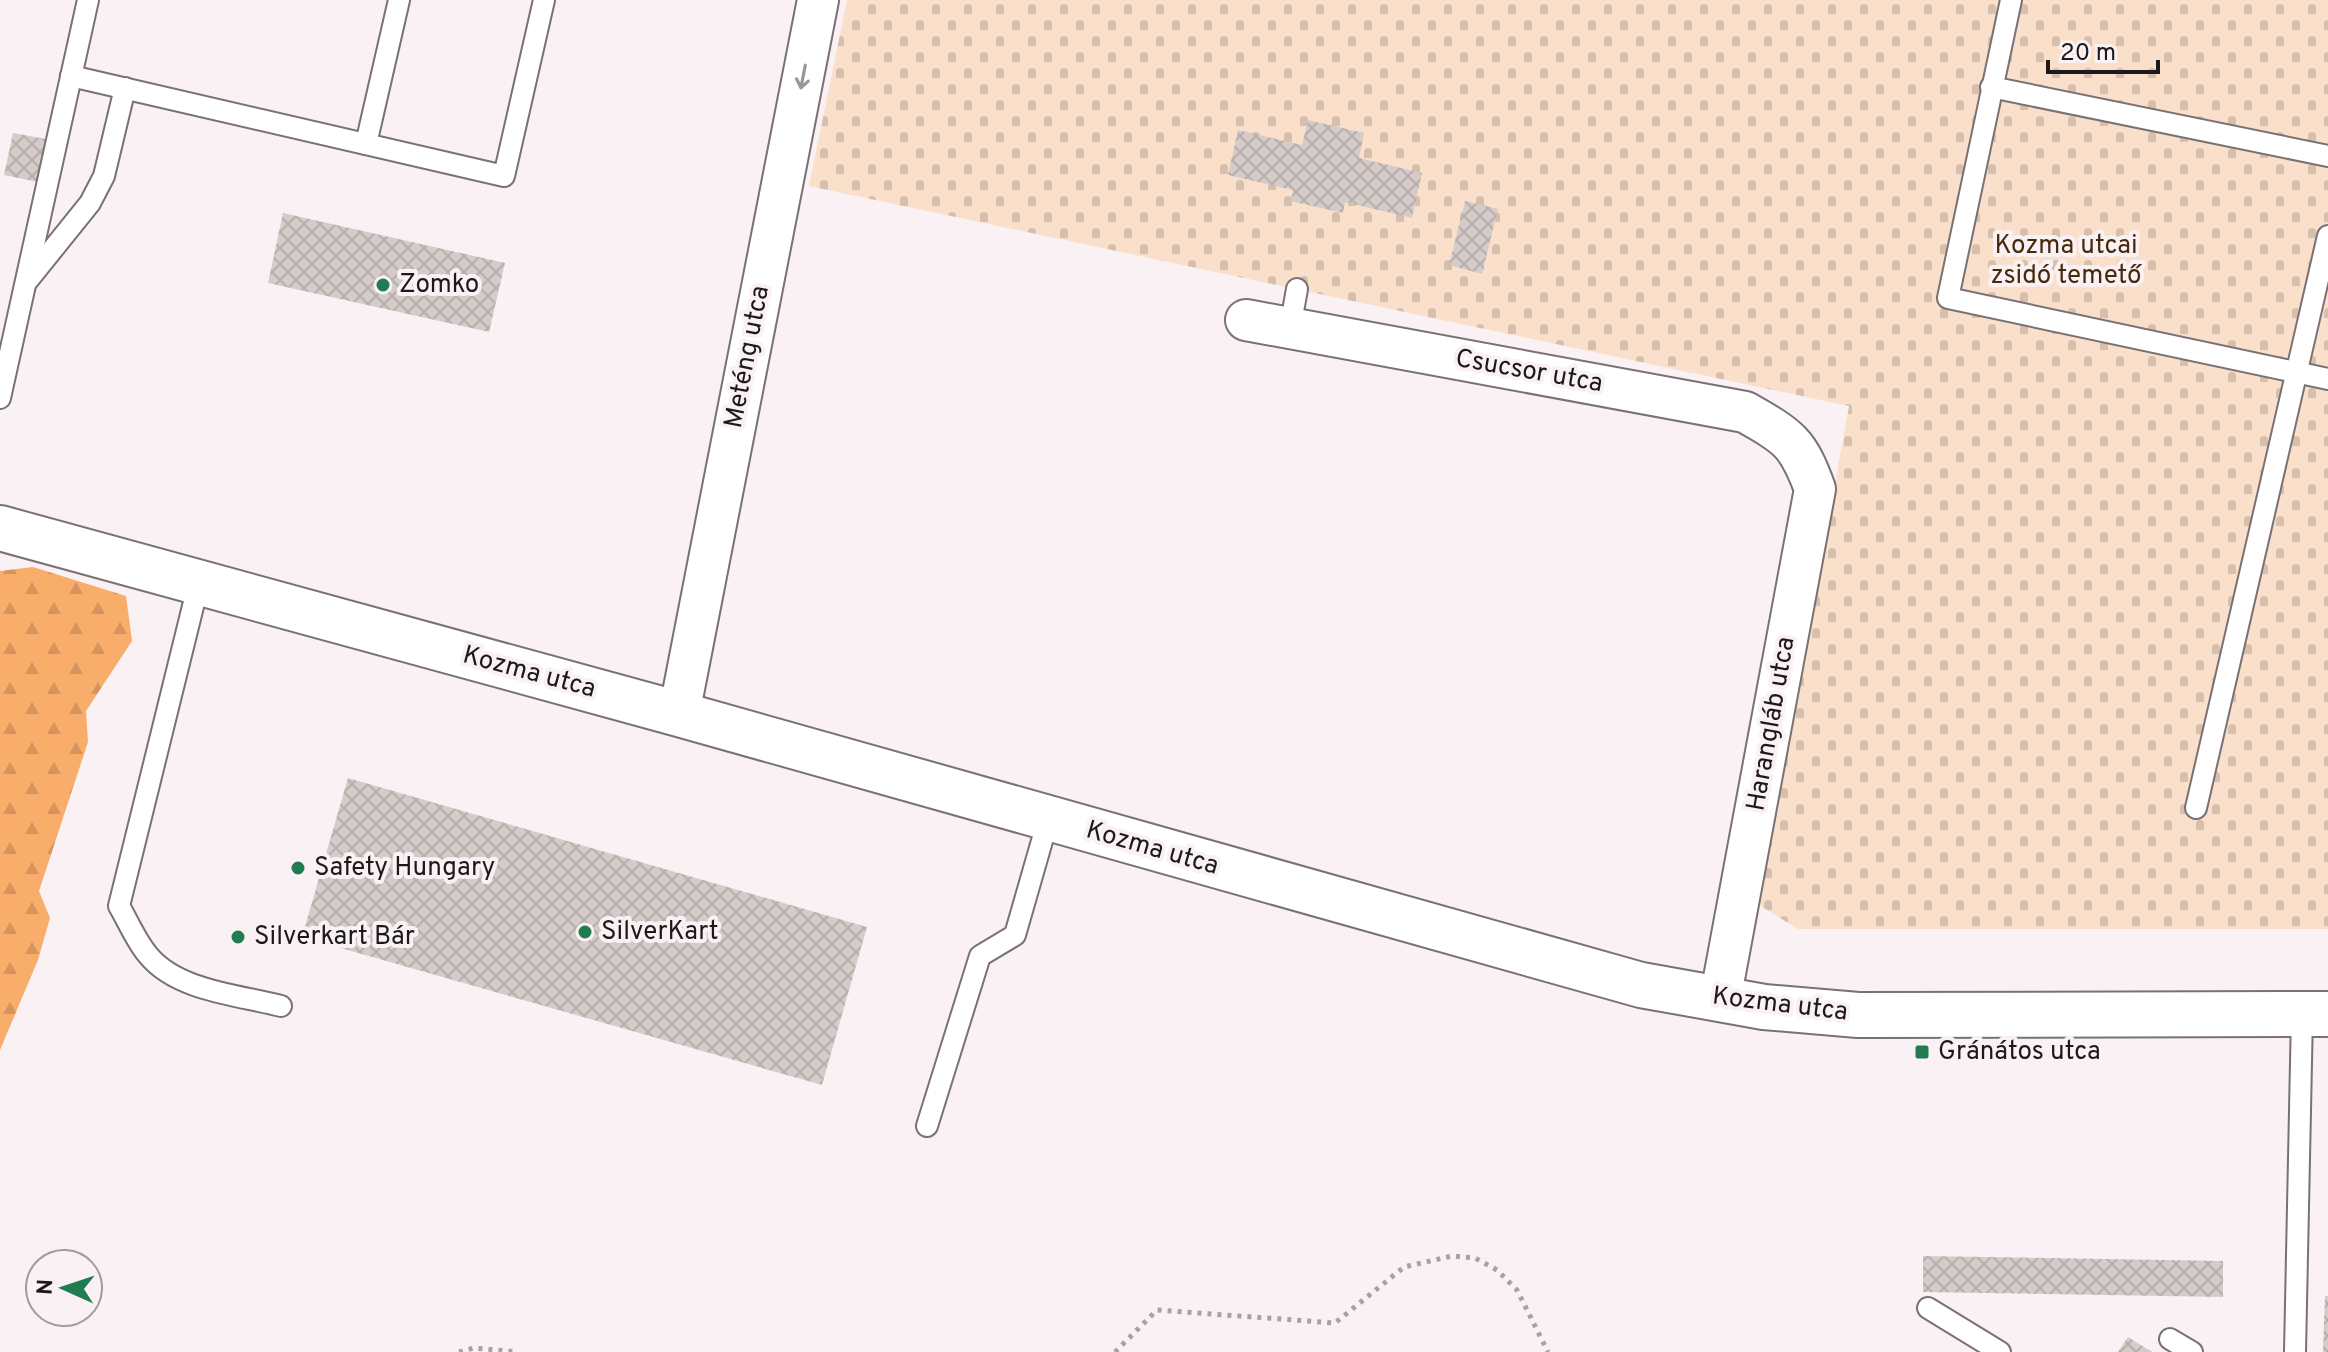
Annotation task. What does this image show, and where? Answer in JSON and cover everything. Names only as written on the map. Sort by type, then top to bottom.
[{"type":"street","name":"Meténg utca","points":[[679,714],[818,0]]},
{"type":"street","name":"Csucsor utca","points":[[1246,320],[1745,412],[1777,430],[1801,451]]},
{"type":"street","name":"Harangláb utca","points":[[1720,1000],[1815,489],[1801,451]]},
{"type":"street","name":"Kozma utca","points":[[0,528],[679,714],[1599,975],[1720,1000],[1871,1015],[2315,1014]]},
{"type":"lane","points":[[0,398],[88,0]]},
{"type":"lane","points":[[366,144],[399,0]]},
{"type":"lane","points":[[71,76],[504,176],[544,0]]},
{"type":"lane","points":[[2011,0],[1948,298],[2328,379]]},
{"type":"lane","points":[[1991,87],[2328,156]]},
{"type":"lane","points":[[25,283],[90,203],[104,176],[125,88]]},
{"type":"lane","points":[[2196,808],[2328,236]]},
{"type":"lane","points":[[1290,328],[1297,289]]},
{"type":"lane","points":[[199,582],[119,906],[147,954],[161,968],[189,983],[281,1006]]},
{"type":"lane","points":[[927,1126],[980,956],[1015,935],[1048,820]]},
{"type":"lane","points":[[2295,1352],[2315,1014]]},
{"type":"lane","points":[[1928,1308],[2000,1352]]},
{"type":"lane","points":[[2170,1339],[2192,1352]]},
{"type":"path","points":[[1115,1352],[1157,1310],[1335,1323],[1404,1267],[1452,1256],[1475,1258],[1517,1290],[1548,1352]]},
{"type":"path","points":[[459,1352],[474,1348],[518,1352]]},
{"type":"green space","name":"Kozma utcai zsidó temető","points":[[847,0],[2328,0],[2328,929],[1798,929],[1759,905],[1849,406],[809,186]]},
{"type":"green space","points":[[33,567],[126,596],[132,641],[86,711],[88,742],[39,891],[50,918],[38,960],[0,1050],[0,571]]},
{"type":"building","points":[[1308,120],[1364,133],[1359,158],[1422,173],[1412,218],[1345,202],[1343,213],[1291,201],[1293,190],[1228,175],[1238,130],[1302,145]]},
{"type":"building","points":[[13,133],[46,139],[38,182],[4,175]]},
{"type":"building","points":[[1465,201],[1498,209],[1482,274],[1449,265]]},
{"type":"building","points":[[283,213],[505,263],[489,332],[268,283]]},
{"type":"building","name":"SilverKart","points":[[348,778],[867,927],[822,1085],[302,937]]},
{"type":"building","points":[[1923,1256],[2223,1261],[2223,1297],[1923,1292]]},
{"type":"building","points":[[2325,1296],[2328,1296],[2328,1352],[2323,1352]]},
{"type":"building","points":[[2128,1337],[2152,1352],[2118,1352]]},
{"type":"place","name":"Zomko","points":[[383,285]]},
{"type":"place","name":"Safety Hungary","points":[[298,868]]},
{"type":"place","name":"SilverKart","points":[[585,932]]},
{"type":"place","name":"Silverkart Bár","points":[[238,937]]},
{"type":"place","name":"Gránátos utca","points":[[1922,1052]]}]
